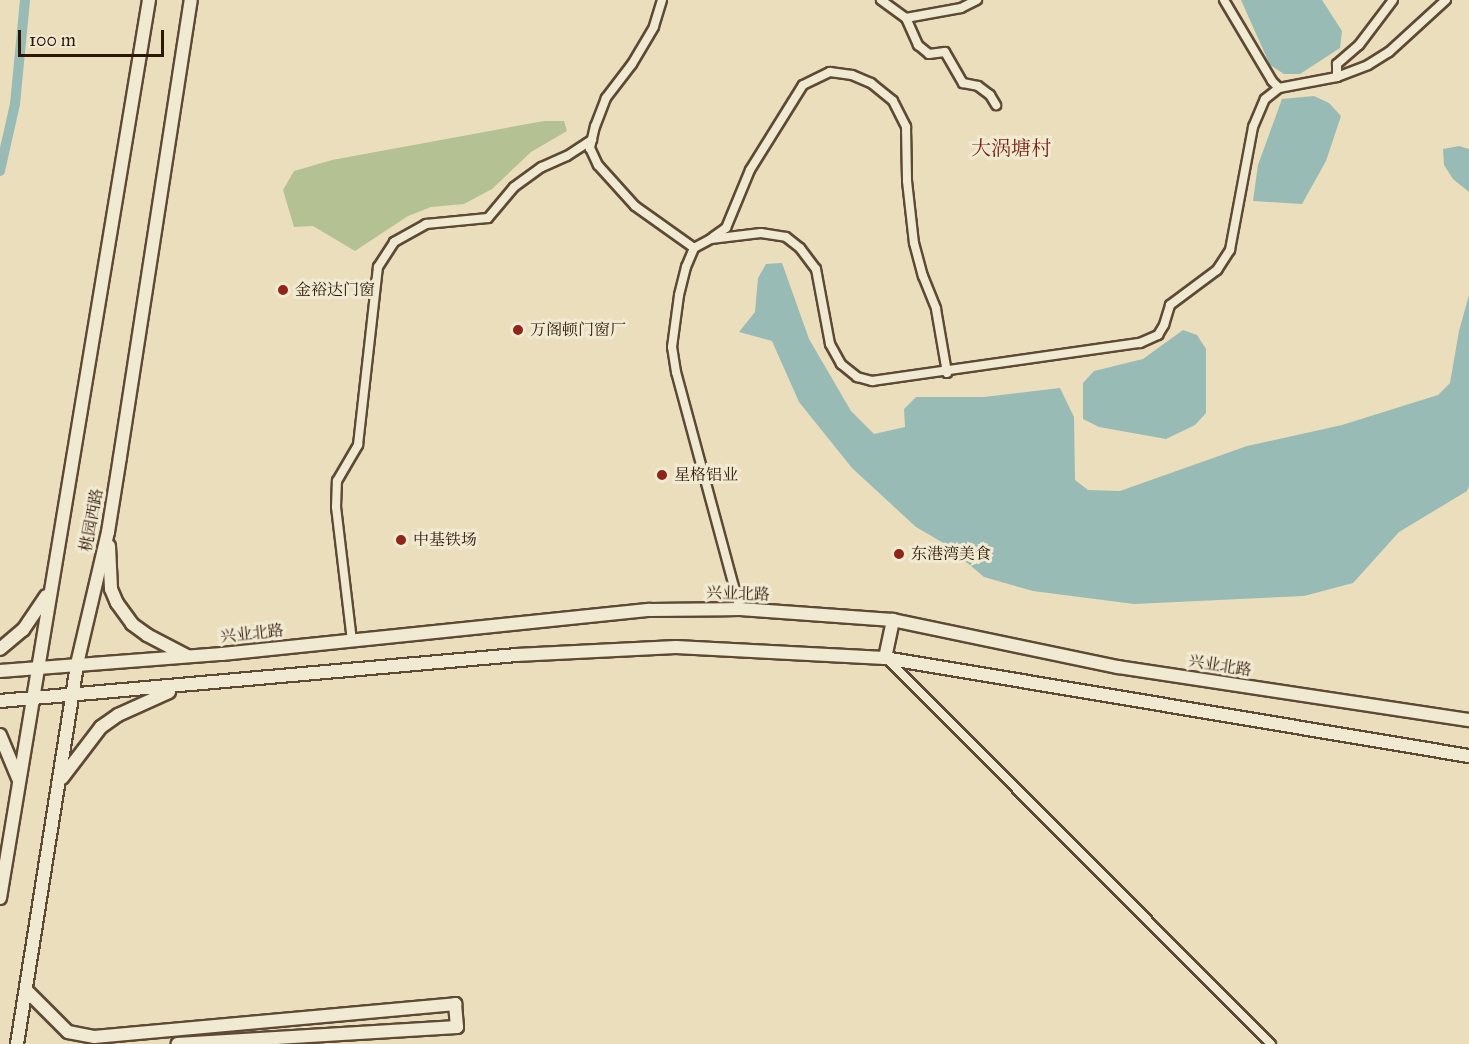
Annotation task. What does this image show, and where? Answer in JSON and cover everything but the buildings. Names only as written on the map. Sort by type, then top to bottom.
[{"type":"main road","name":"桃园西路","points":[[0,898],[31,699],[149,0]]},
{"type":"main road","name":"桃园西路","points":[[17,1044],[77,664],[108,532],[191,0]]},
{"type":"main road","points":[[108,532],[111,589],[117,603],[132,624],[147,635],[188,656]]},
{"type":"main road","points":[[0,649],[23,630],[50,590]]},
{"type":"main road","name":"兴业北路","points":[[0,671],[188,656],[638,611],[740,609],[893,620],[1118,667],[1469,720]]},
{"type":"main road","points":[[885,658],[893,620]]},
{"type":"main road","points":[[0,701],[182,687],[516,655],[676,647],[885,658],[1469,756]]},
{"type":"main road","points":[[59,782],[100,727],[140,704],[182,687]]},
{"type":"main road","points":[[0,735],[19,780]]},
{"type":"main road","points":[[26,990],[68,1032],[94,1037],[455,1005],[457,1027],[178,1044]]},
{"type":"street","points":[[662,0],[654,27],[632,64],[606,98],[591,148],[598,165],[635,206],[694,248]]},
{"type":"street","points":[[880,0],[906,18],[918,45],[928,54],[945,52],[963,83],[978,86],[990,95],[996,105]]},
{"type":"street","points":[[906,18],[961,8],[977,0]]},
{"type":"street","points":[[1224,0],[1272,81],[1279,88]]},
{"type":"street","points":[[1337,77],[1337,64],[1359,45],[1393,0]]},
{"type":"street","points":[[711,239],[761,233],[786,237],[800,248],[816,269],[831,344],[841,364],[857,377],[872,381],[947,373],[1122,347],[1158,335],[1164,325],[1170,304],[1216,270],[1230,250],[1254,127],[1265,99],[1279,88],[1337,77],[1389,52],[1446,0]]},
{"type":"street","points":[[740,609],[676,372],[672,348],[680,294],[686,267],[694,248],[726,228],[750,170],[803,85],[830,72],[852,75],[871,83],[893,101],[906,127],[907,181],[914,243],[923,276],[936,309],[947,373]]},
{"type":"street","points":[[352,640],[336,507],[337,481],[358,445],[378,267],[394,242],[426,224],[488,218],[514,187],[542,166],[567,156],[592,140]]},
{"type":"street","points":[[885,658],[1271,1044]]},
{"type":"green space","points":[[544,121],[564,121],[567,131],[531,152],[492,189],[464,204],[431,207],[408,216],[355,251],[313,226],[294,227],[283,190],[294,171],[332,160]]},
{"type":"water","points":[[1241,0],[1322,0],[1342,31],[1340,48],[1300,74],[1284,74],[1270,65]]},
{"type":"water","points":[[1314,96],[1329,103],[1341,116],[1326,161],[1302,204],[1253,201],[1258,165],[1282,99]]},
{"type":"water","points":[[1459,146],[1469,149],[1469,192],[1453,179],[1444,165],[1443,149]]},
{"type":"water","points":[[782,263],[809,339],[851,411],[874,434],[905,427],[904,409],[916,397],[984,397],[1060,388],[1074,417],[1075,480],[1088,490],[1120,491],[1247,446],[1342,425],[1438,395],[1450,383],[1459,331],[1469,295],[1469,486],[1467,491],[1399,532],[1353,583],[1304,596],[1134,604],[1033,591],[984,577],[945,544],[916,527],[852,468],[799,402],[772,341],[739,332],[755,312],[758,278],[766,264]]},
{"type":"water","points":[[1183,330],[1197,335],[1206,349],[1206,413],[1195,425],[1166,439],[1099,427],[1083,419],[1083,383],[1094,371],[1143,359]]},
{"type":"waterway","points":[[0,171],[15,104],[25,0]]},
{"type":"place","name":"金裕达门窗","points":[[283,290]]},
{"type":"place","name":"万阁顿门窗厂","points":[[518,330]]},
{"type":"place","name":"星格铝业","points":[[662,475]]},
{"type":"place","name":"中基铁场","points":[[401,540]]},
{"type":"place","name":"东港湾美食","points":[[899,554]]},
{"type":"district","name":"大涡塘村","points":[[1011,148]]}]
